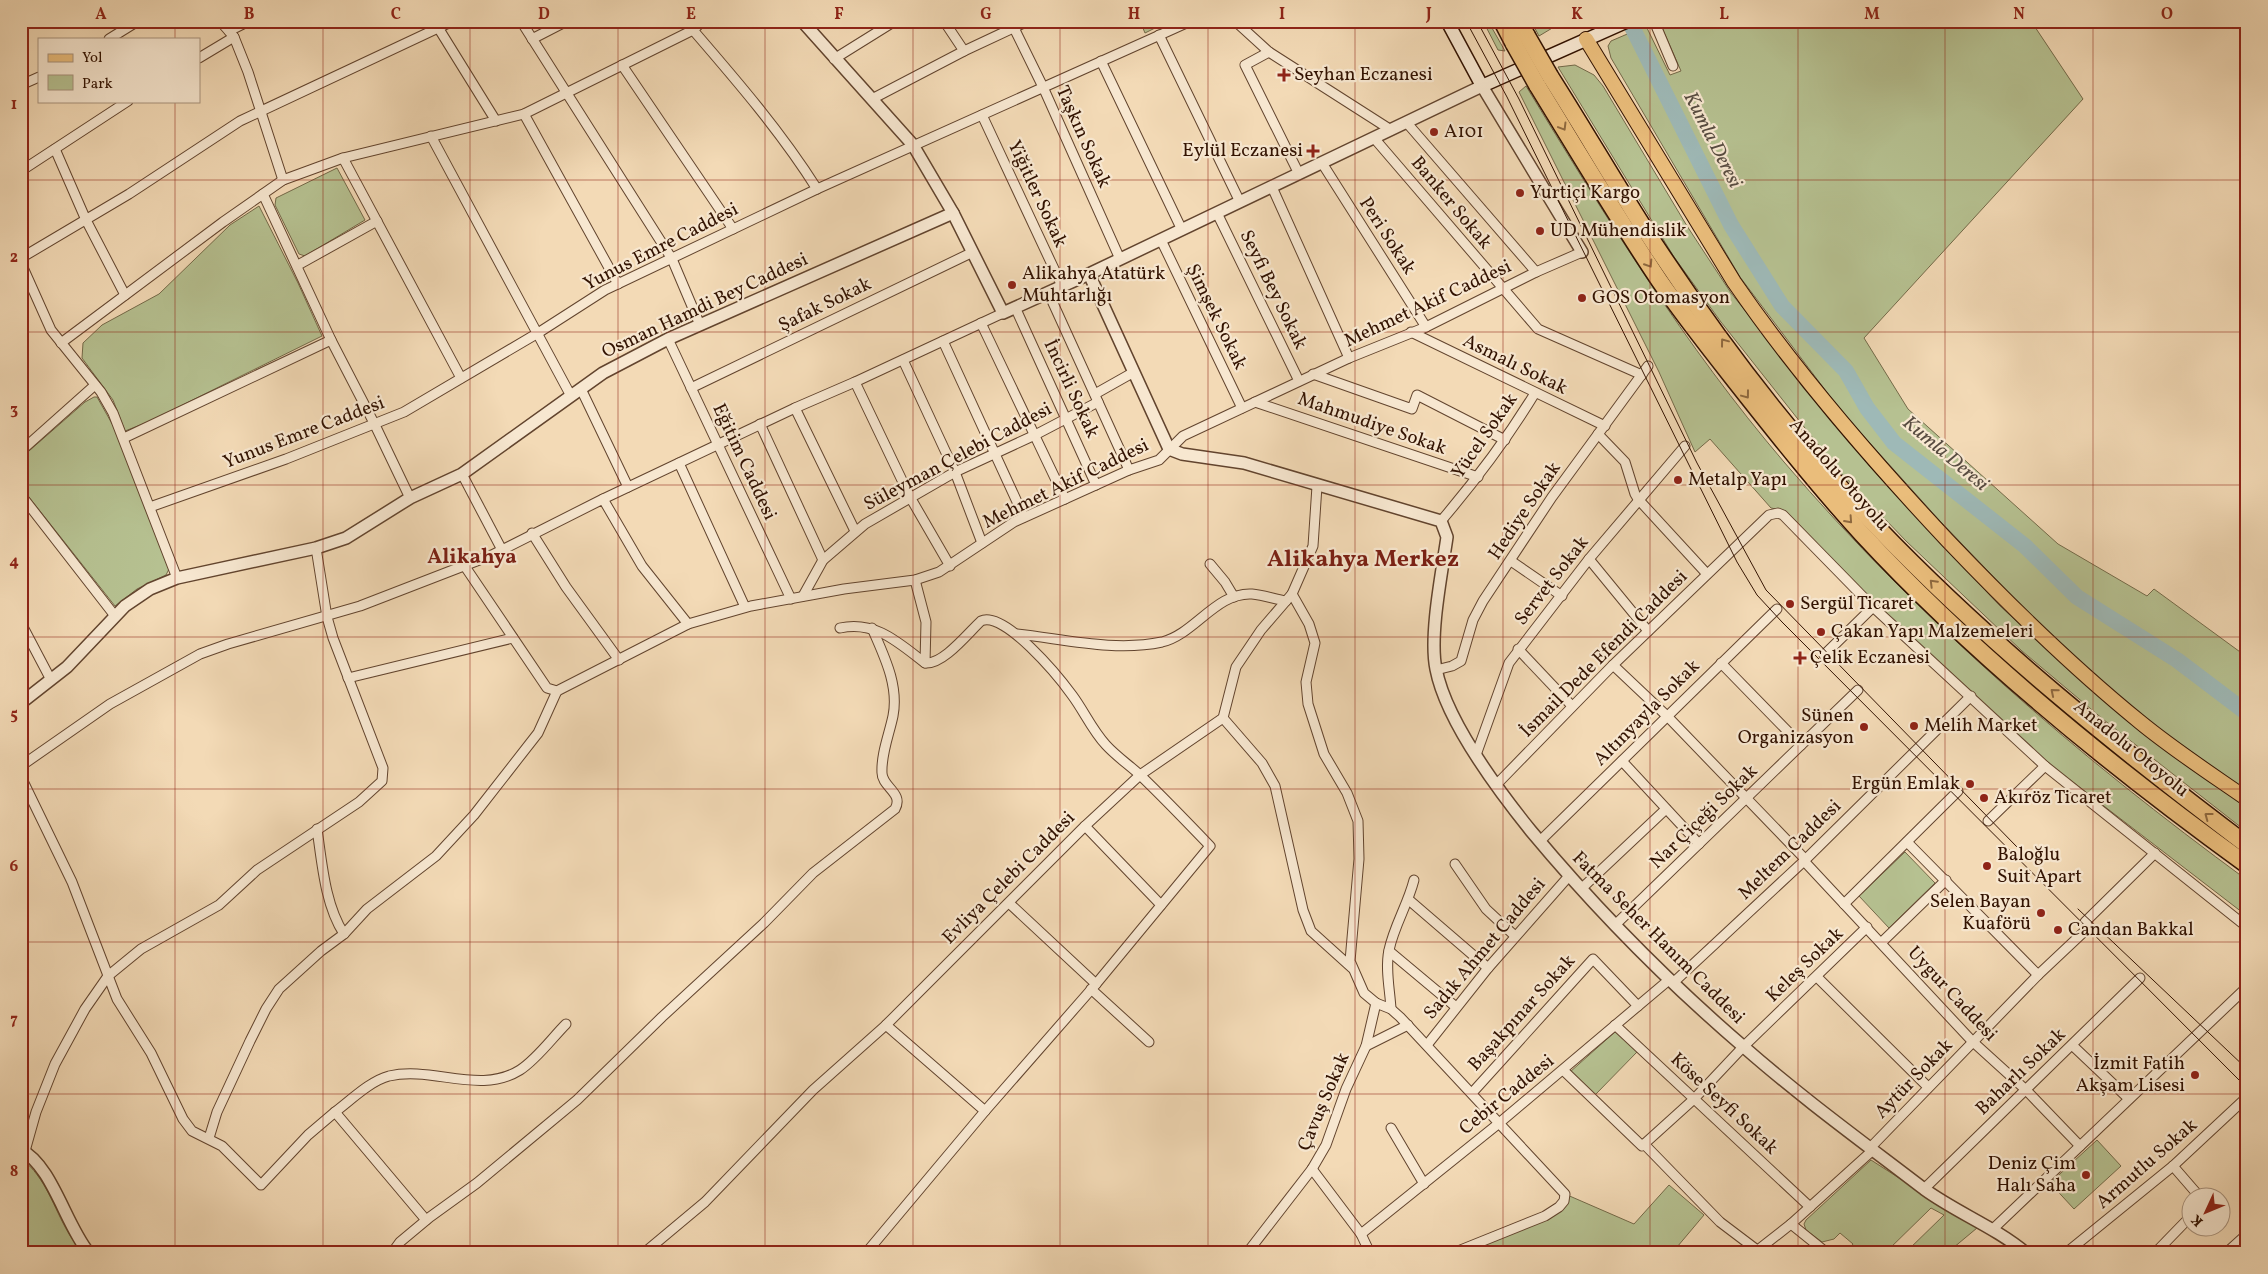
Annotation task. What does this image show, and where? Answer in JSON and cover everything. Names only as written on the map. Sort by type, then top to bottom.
[{"type":"highway","name":"Anadolu Otoyolu","points":[[1502,21],[1520,33],[1544,80],[1645,258],[1696,330],[1792,453],[1862,534],[1938,609],[2018,682],[2122,770],[2247,865]]},
{"type":"highway","name":"Anadolu Otoyolu","points":[[1544,80],[1712,326],[1780,415],[1875,525],[1938,588],[2016,660],[2138,761],[2247,845]]},
{"type":"main road","points":[[1447,21],[1482,86],[1628,21]]},
{"type":"main road","points":[[1586,39],[1734,282],[1761,321],[1876,463],[1998,594],[2056,649],[2141,723],[2247,799]]},
{"type":"street","points":[[111,38],[138,21]]},
{"type":"street","points":[[220,21],[232,34],[283,180]]},
{"type":"street","points":[[200,57],[249,21]]},
{"type":"street","points":[[21,258],[86,220],[240,121],[436,25],[453,21]]},
{"type":"street","points":[[520,21],[672,259],[700,324]]},
{"type":"street","points":[[532,39],[567,21]]},
{"type":"street","points":[[61,343],[283,180],[343,158],[524,114],[693,30],[703,21]]},
{"type":"street","points":[[802,21],[834,59],[913,145],[953,213],[1003,313]]},
{"type":"street","points":[[834,59],[895,21]]},
{"type":"street","points":[[944,21],[964,51]]},
{"type":"street","points":[[872,99],[964,51],[1028,21]]},
{"type":"street","name":"Yunus Emre Caddesi","points":[[150,507],[286,460],[404,412],[618,284],[816,189],[1191,21]]},
{"type":"street","points":[[1235,21],[1269,52],[1391,130]]},
{"type":"street","points":[[1654,21],[1673,66]]},
{"type":"street","points":[[436,25],[496,121]]},
{"type":"street","name":"Taşkın Sokak","points":[[1014,28],[1043,87],[1120,259]]},
{"type":"street","points":[[693,30],[762,110],[796,155],[816,189]]},
{"type":"street","points":[[1158,35],[1240,202]]},
{"type":"street","points":[[1269,52],[1245,65],[1299,174]]},
{"type":"street","points":[[1102,61],[1182,230]]},
{"type":"street","points":[[622,65],[733,228]]},
{"type":"street","points":[[21,85],[38,77]]},
{"type":"street","points":[[21,766],[110,704],[181,663],[228,644],[360,606],[502,550],[532,533],[628,486],[1089,274],[1482,86],[1582,252]]},
{"type":"street","points":[[21,171],[126,102]]},
{"type":"street","points":[[524,114],[618,284]]},
{"type":"street","name":"Yiğitler Sokak","points":[[982,115],[1062,286]]},
{"type":"street","points":[[1407,123],[1536,272]]},
{"type":"street","points":[[431,136],[571,396]]},
{"type":"street","name":"Banker Sokak","points":[[1374,138],[1538,330],[1642,375]]},
{"type":"street","points":[[55,149],[86,220],[125,295]]},
{"type":"street","points":[[343,158],[461,378]]},
{"type":"street","name":"Peri Sokak","points":[[1322,163],[1426,327]]},
{"type":"street","points":[[1272,187],[1349,358]]},
{"type":"street","points":[[263,194],[298,265],[331,340],[410,498]]},
{"type":"street","name":"Osman Hamdi Bey Caddesi","points":[[21,703],[51,680],[115,616],[140,595],[177,578],[316,548],[346,538],[410,498],[462,474],[603,372],[668,338],[953,213]]},
{"type":"street","name":"Seyfi Bey Sokak","points":[[1217,213],[1299,381]]},
{"type":"street","points":[[298,265],[377,220]]},
{"type":"street","name":"Şimşek Sokak","points":[[1161,240],[1242,408]]},
{"type":"street","name":"Şafak Sokak","points":[[691,388],[973,252]]},
{"type":"street","name":"Mehmet Akif Caddesi","points":[[556,690],[688,624],[745,607],[791,598],[915,580],[950,566],[982,543],[1024,518],[1130,470],[1159,460],[1182,436],[1349,358],[1426,327],[1502,288],[1582,252]]},
{"type":"street","points":[[21,263],[44,318],[61,343],[108,402],[124,438],[177,578]]},
{"type":"street","points":[[1089,274],[1168,449],[1182,454],[1244,463],[1441,521]]},
{"type":"street","points":[[1048,292],[1130,470]]},
{"type":"street","name":"İncirli Sokak","points":[[1015,307],[1096,485]]},
{"type":"street","points":[[982,323],[1065,499]]},
{"type":"street","name":"Asmalı Sokak","points":[[1411,332],[1605,426]]},
{"type":"street","name":"Eğitim Caddesi","points":[[668,338],[791,598]]},
{"type":"street","points":[[124,438],[331,340]]},
{"type":"street","points":[[943,341],[996,453],[1024,518]]},
{"type":"street","points":[[903,360],[955,472],[982,543]]},
{"type":"street","name":"Hediye Sokak","points":[[1436,670],[1461,661],[1477,611],[1552,497],[1648,366]]},
{"type":"street","name":"Süleyman Çelebi Caddesi","points":[[803,596],[823,560],[855,531],[955,472],[1035,436],[1066,418],[1134,372]]},
{"type":"street","points":[[1314,374],[1412,409],[1417,395],[1505,440]]},
{"type":"street","points":[[855,382],[910,497],[950,566]]},
{"type":"street","points":[[21,451],[95,385]]},
{"type":"street","points":[[581,389],[628,486]]},
{"type":"street","name":"Yücel Sokak","points":[[1441,521],[1478,477],[1505,440],[1535,393]]},
{"type":"street","name":"Mahmudiye Sokak","points":[[1255,402],[1478,477]]},
{"type":"street","points":[[795,408],[855,531]]},
{"type":"street","points":[[760,424],[823,560]]},
{"type":"street","points":[[1598,434],[1625,462],[1638,499],[1707,574]]},
{"type":"street","name":"Servet Sokak","points":[[1476,754],[1505,671],[1518,649],[1638,499],[1685,446]]},
{"type":"street","points":[[678,463],[745,607]]},
{"type":"street","points":[[462,474],[502,550]]},
{"type":"street","points":[[1317,486],[1313,546],[1289,598],[1261,630],[1236,667],[1223,718],[1262,764],[1275,786],[1303,910],[1311,931],[1352,968]]},
{"type":"street","points":[[21,495],[115,616]]},
{"type":"street","points":[[602,499],[642,566],[688,624]]},
{"type":"street","name":"İsmail Dede Efendi Caddesi","points":[[1496,785],[1613,665],[1736,546],[1769,515],[1778,513],[1783,515],[1873,607],[2045,766],[2247,927]]},
{"type":"street","name":"Fatma Seher Hanım Caddesi","points":[[1441,521],[1447,537],[1437,612],[1434,659],[1444,696],[1476,754],[1496,785],[1540,841],[1569,876],[1615,925],[1743,1047],[1924,1189],[1953,1209],[1994,1228],[2026,1253]]},
{"type":"street","points":[[532,533],[566,587],[619,660]]},
{"type":"street","points":[[89,1253],[73,1230],[44,1174],[23,1150],[55,1064],[85,1009],[108,976],[141,949],[210,910],[257,870],[366,796],[379,785],[384,777],[327,617],[316,548]]},
{"type":"street","points":[[1589,559],[1648,631]]},
{"type":"street","points":[[1511,561],[1562,596]]},
{"type":"street","points":[[1210,564],[1225,582],[1234,597]]},
{"type":"street","points":[[209,1138],[217,1112],[266,1009],[279,989],[294,974],[344,934],[367,909],[436,856],[474,815],[538,733],[556,690],[547,688],[464,565]]},
{"type":"street","points":[[915,580],[926,622],[925,663]]},
{"type":"street","points":[[1017,634],[1125,646],[1164,641],[1186,630],[1234,597],[1251,594],[1289,598],[1309,624],[1315,643],[1306,682],[1308,704],[1324,754],[1347,793],[1358,820],[1359,859],[1350,961],[1352,968],[1364,993],[1376,1003],[1391,1009],[1408,1025],[1565,1194],[1564,1201],[1545,1216],[1453,1253]]},
{"type":"street","points":[[1824,655],[1873,607]]},
{"type":"street","name":"Altınyayla Sokak","points":[[1540,841],[1777,609]]},
{"type":"street","points":[[840,628],[858,625],[872,628],[884,633],[925,663],[930,663],[940,659],[985,619],[994,620],[1017,634],[1071,693],[1100,739],[1140,775],[1210,846],[1093,987],[985,1111],[866,1253]]},
{"type":"street","points":[[21,623],[51,680]]},
{"type":"street","points":[[392,1253],[400,1242],[426,1220],[477,1183],[577,1100],[662,1017],[764,923],[813,873],[895,809],[897,805],[896,796],[882,774],[884,752],[893,714],[893,687],[886,661],[872,628]]},
{"type":"street","points":[[348,678],[513,638]]},
{"type":"street","points":[[1518,649],[1572,706]]},
{"type":"street","points":[[1722,663],[1801,745]]},
{"type":"street","name":"Uygur Caddesi","points":[[1613,665],[1668,716],[1882,942],[1972,1041],[2026,1090],[2080,1146]]},
{"type":"street","name":"Nar Çiçeği Sokak","points":[[1615,925],[1858,690]]},
{"type":"street","name":"Meltem Caddesi","points":[[1672,981],[1804,860],[1970,696]]},
{"type":"street","name":"Evliya Çelebi Caddesi","points":[[644,1253],[705,1202],[813,1090],[886,1025],[1085,826],[1140,775],[1223,718]]},
{"type":"street","points":[[1622,761],[1699,844]]},
{"type":"street","points":[[1988,821],[2045,766]]},
{"type":"street","points":[[21,777],[72,882],[117,999],[151,1053],[187,1125],[192,1131],[222,1146],[262,1184],[308,1135],[369,1087],[389,1077],[418,1073],[480,1080],[504,1077],[524,1067],[566,1024]]},
{"type":"street","points":[[1844,904],[1958,791]]},
{"type":"street","points":[[1581,889],[1666,809]]},
{"type":"street","points":[[1085,826],[1161,904]]},
{"type":"street","points":[[317,829],[329,893],[337,921],[344,934]]},
{"type":"street","points":[[1907,842],[2038,975]]},
{"type":"street","name":"Aytür Sokak","points":[[1756,1252],[1810,1207],[1871,1149],[1972,1041],[2155,853]]},
{"type":"street","points":[[1456,864],[1486,909],[1515,936]]},
{"type":"street","name":"Sadık Ahmet Caddesi","points":[[1427,1045],[1488,968],[1569,876]]},
{"type":"street","points":[[1391,1009],[1388,968],[1389,951],[1409,900],[1414,880]]},
{"type":"street","points":[[1882,942],[1946,880]]},
{"type":"street","points":[[1409,900],[1488,968]]},
{"type":"street","points":[[1009,903],[1149,1042]]},
{"type":"street","name":"Keleş Sokak","points":[[1643,1145],[1694,1099],[1743,1047],[1867,927]]},
{"type":"street","points":[[1389,951],[1456,1007]]},
{"type":"street","name":"Başakpınar Sokak","points":[[1472,1093],[1593,959],[1638,1006]]},
{"type":"street","points":[[1817,977],[1928,1087]]},
{"type":"street","name":"Baharlı Sokak","points":[[1924,1189],[2140,978]]},
{"type":"street","name":"Cebir Caddesi","points":[[1362,1234],[1498,1124],[1638,1006],[1672,981]]},
{"type":"street","points":[[1994,1228],[2196,1033],[2247,987]]},
{"type":"street","name":"Çavuş Sokak","points":[[1248,1253],[1312,1170],[1326,1145],[1346,1089],[1366,1046],[1376,1003]]},
{"type":"street","points":[[886,1025],[985,1111]]},
{"type":"street","points":[[1366,1046],[1408,1025]]},
{"type":"street","name":"Köse Seyfi Sokak","points":[[1615,1025],[1810,1207]]},
{"type":"street","points":[[2072,1045],[2129,1099]]},
{"type":"street","points":[[1563,1070],[1643,1145],[1720,1222],[1756,1252]]},
{"type":"street","name":"Armutlu Sokak","points":[[2066,1253],[2173,1166],[2247,1097]]},
{"type":"street","points":[[335,1112],[426,1220]]},
{"type":"street","points":[[1391,1128],[1424,1184]]},
{"type":"street","points":[[2173,1166],[2190,1186]]},
{"type":"street","points":[[1312,1170],[1362,1234],[1370,1253]]},
{"type":"street","points":[[1791,1224],[1827,1253]]},
{"type":"street","points":[[2155,1253],[2180,1227]]},
{"type":"street","points":[[2226,1253],[2247,1234]]},
{"type":"green space","points":[[1140,21],[1169,21],[1145,33]]},
{"type":"green space","points":[[1483,21],[1488,21],[1505,51],[1498,50]]},
{"type":"green space","points":[[1531,21],[1564,21],[1539,36]]},
{"type":"green space","points":[[1659,21],[2031,21],[2083,99],[1864,338],[1908,409],[2058,544],[2147,596],[2154,589],[2247,657],[2247,791],[2170,738],[2112,690],[2031,616],[1940,521],[1841,411],[1740,277],[1611,58],[1608,46],[1611,41],[1646,26],[1670,75],[1681,71]]},
{"type":"green space","points":[[1575,65],[1594,75],[1603,86],[1687,226],[1731,293],[1872,469],[2000,606],[2101,698],[2142,733],[2247,807],[2247,832],[2104,720],[2022,651],[1906,541],[1839,471],[1721,322],[1674,257],[1558,67]]},
{"type":"green space","points":[[1526,86],[1616,232],[1680,326],[1713,373],[1784,462],[1890,577],[2003,684],[2123,785],[2247,880],[2247,916],[2048,763],[1876,605],[1786,511],[1771,508],[1710,439],[1695,452],[1659,372],[1519,92]]},
{"type":"green space","points":[[337,168],[365,220],[305,256],[299,254],[275,205],[276,198]]},
{"type":"green space","points":[[259,206],[298,283],[322,336],[148,422],[125,431],[113,400],[82,358],[83,343],[102,325],[159,294],[230,225]]},
{"type":"green space","points":[[97,397],[115,429],[169,569],[166,575],[137,589],[115,606],[21,487],[21,458],[85,402]]},
{"type":"green space","points":[[1905,852],[1935,883],[1889,928],[1859,896]]},
{"type":"green space","points":[[1616,1031],[1637,1052],[1595,1095],[1570,1072]]},
{"type":"green space","name":"Deniz Çim Halı Saha","points":[[2097,1140],[2121,1166],[2074,1209],[2050,1183]]},
{"type":"green space","points":[[21,1158],[30,1166],[43,1184],[63,1224],[83,1253],[21,1253]]},
{"type":"green space","points":[[1871,1160],[1977,1228],[1947,1253],[1905,1253],[1944,1215],[1931,1208],[1885,1253],[1846,1253],[1853,1244],[1840,1233],[1834,1239],[1822,1242],[1806,1230],[1804,1224],[1806,1220]]},
{"type":"green space","points":[[1669,1185],[1704,1215],[1672,1253],[1453,1253],[1545,1216],[1565,1194],[1634,1224]]},
{"type":"waterway","name":"Kumla Deresi","points":[[1629,21],[1731,225],[1782,306],[1846,371],[1867,408],[1894,443],[2025,546],[2077,597],[2177,660],[2247,713]]},
{"type":"tram line","points":[[1466,21],[1507,97],[1737,562],[1757,595],[2247,1088]]},
{"type":"tram line","points":[[1477,21],[1519,99],[1697,463],[1766,590],[2017,847]]},
{"type":"tram line","points":[[2078,909],[2247,1069]]},
{"type":"place","name":"Seyhan Eczanesi","points":[[1284,75]]},
{"type":"place","name":"A101","points":[[1434,132]]},
{"type":"place","name":"Eylül Eczanesi","points":[[1313,151]]},
{"type":"place","name":"Yurtiçi Kargo","points":[[1520,193]]},
{"type":"place","name":"UD Mühendislik","points":[[1540,231]]},
{"type":"place","name":"Alikahya Atatürk Muhtarlığı","points":[[1012,285]]},
{"type":"place","name":"GOS Otomasyon","points":[[1582,298]]},
{"type":"place","name":"Metalp Yapı","points":[[1678,480]]},
{"type":"place","name":"Sergül Ticaret","points":[[1790,604]]},
{"type":"place","name":"Çakan Yapı Malzemeleri","points":[[1821,632]]},
{"type":"place","name":"Çelik Eczanesi","points":[[1800,658]]},
{"type":"place","name":"Melih Market","points":[[1914,726]]},
{"type":"place","name":"Sünen Organizasyon","points":[[1864,727]]},
{"type":"place","name":"Ergün Emlak","points":[[1970,784]]},
{"type":"place","name":"Akıröz Ticaret","points":[[1984,798]]},
{"type":"place","name":"Baloğlu Suit Apart","points":[[1987,866]]},
{"type":"place","name":"Selen Bayan Kuaförü","points":[[2041,913]]},
{"type":"place","name":"Candan Bakkal","points":[[2058,930]]},
{"type":"place","name":"İzmit Fatih Akşam Lisesi","points":[[2195,1075]]},
{"type":"place","name":"Deniz Çim Halı Saha","points":[[2086,1175]]},
{"type":"district","name":"Alikahya","points":[[472,557]]},
{"type":"district","name":"Alikahya Merkez","points":[[1363,560]]}]
